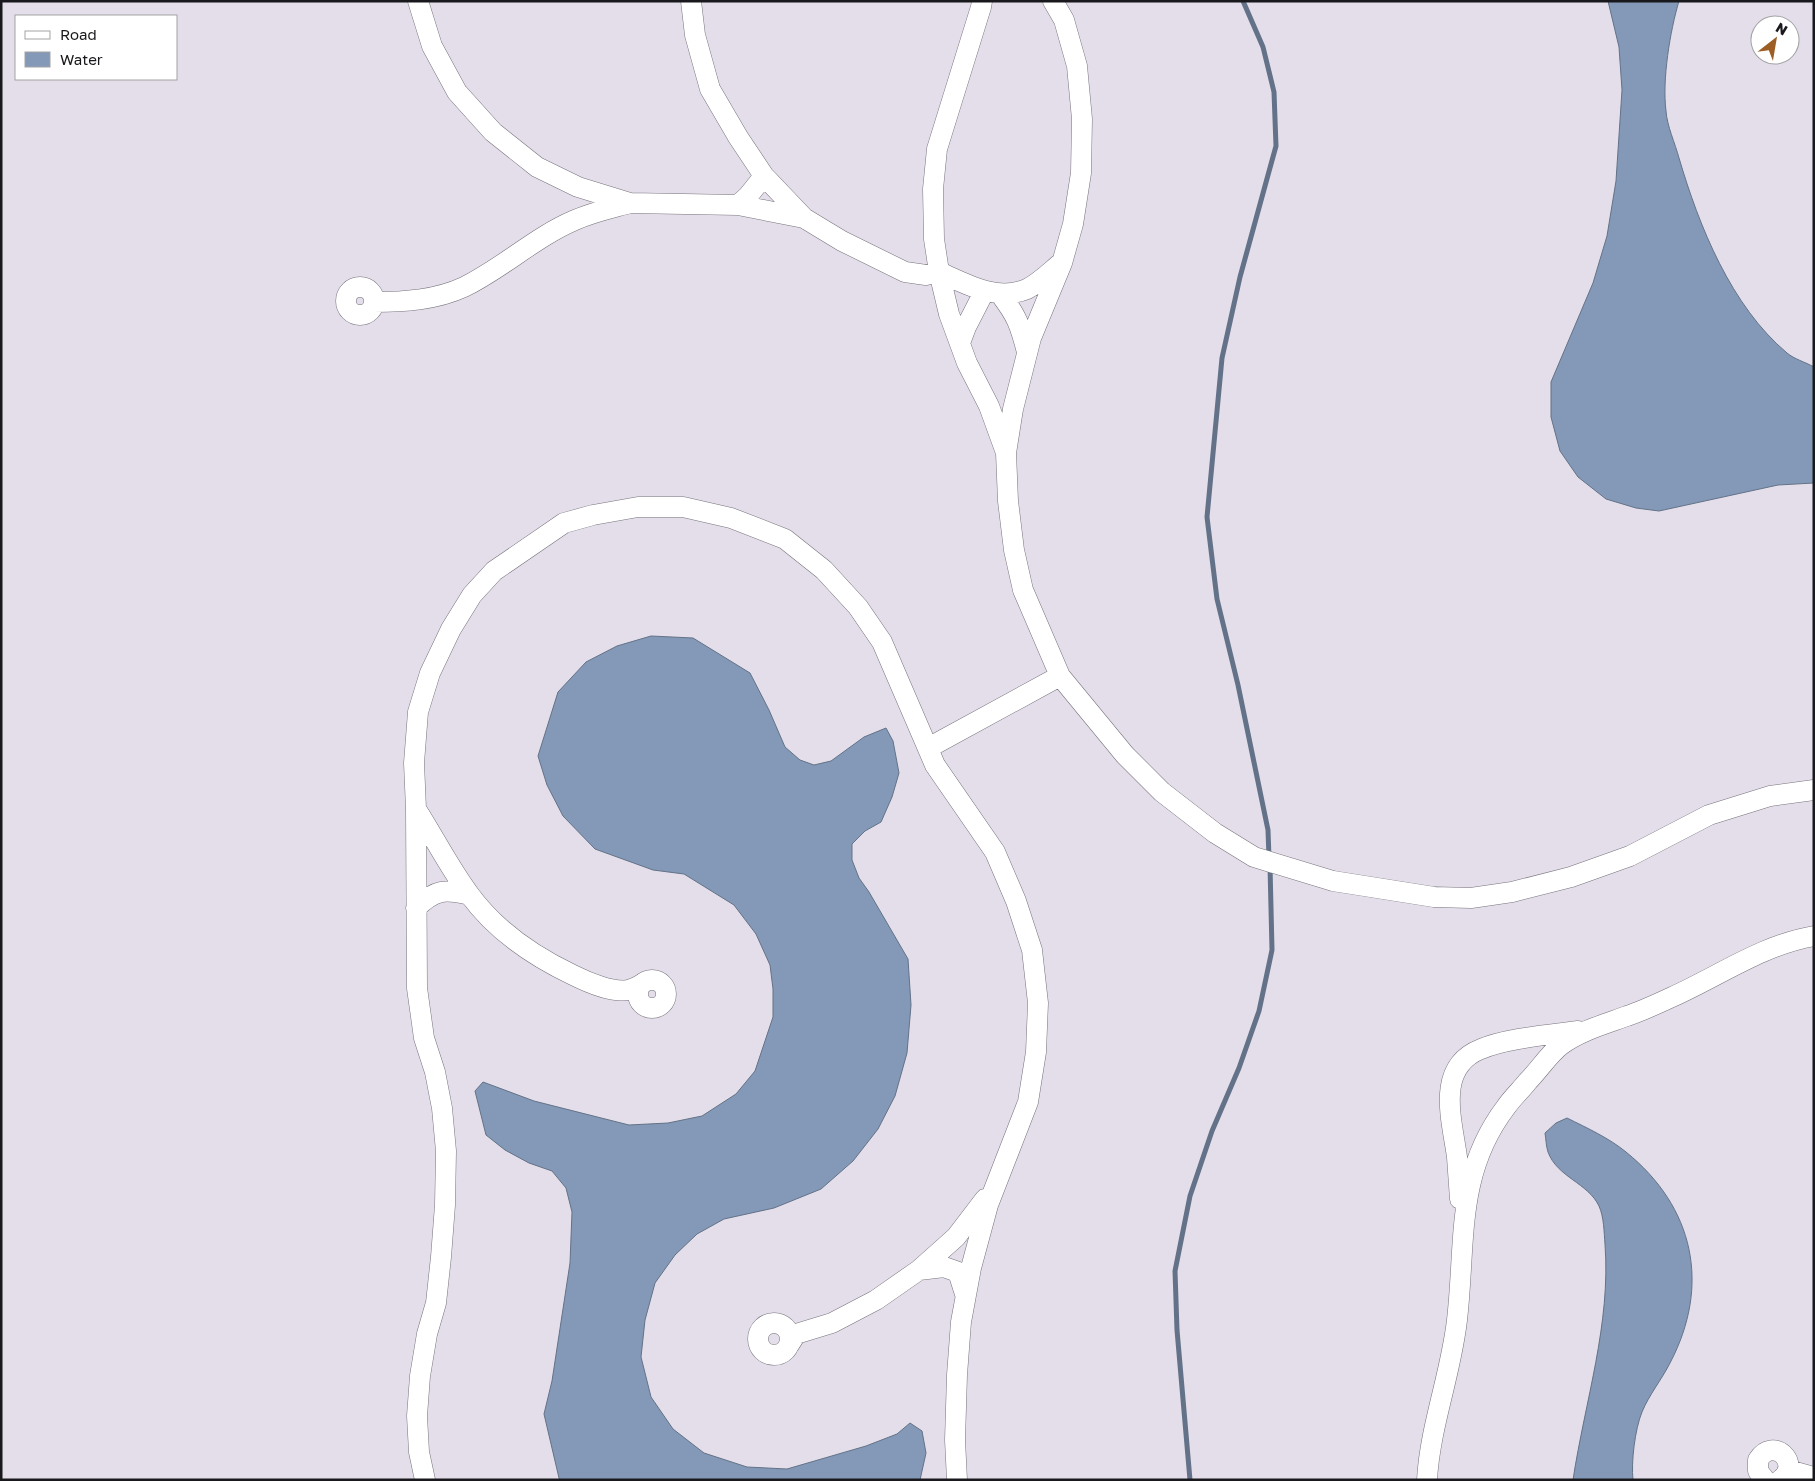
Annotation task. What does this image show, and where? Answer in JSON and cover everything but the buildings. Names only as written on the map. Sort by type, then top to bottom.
[{"type":"street","points":[[418,1],[432,46],[457,92],[493,132],[537,167],[578,187],[630,203],[738,205],[804,218]]},
{"type":"street","points":[[691,1],[694,35],[710,89],[738,137],[764,176],[804,218],[842,241],[905,272],[926,275],[939,272],[992,293],[1008,294],[1026,289],[1036,284],[1062,262]]},
{"type":"street","points":[[1053,1],[1064,20],[1077,66],[1082,119],[1081,173],[1073,224],[1062,262],[1036,324],[1013,408],[1006,453],[1008,501],[1014,550],[1023,590],[1060,676],[1125,755],[1162,792],[1215,833],[1254,857],[1333,881],[1434,897],[1472,898],[1512,892],[1571,877],[1630,856],[1710,815],[1770,796],[1814,790]]},
{"type":"street","points":[[984,3],[937,149],[932,189],[934,239],[948,314],[967,363],[994,419],[1006,453]]},
{"type":"street","points":[[738,205],[764,176]]},
{"type":"street","points":[[574,220],[579,210],[578,187]]},
{"type":"street","points":[[374,302],[431,298],[463,287],[574,220],[630,203]]},
{"type":"street","points":[[960,343],[969,320],[992,293]]},
{"type":"street","points":[[992,293],[1014,312],[1021,327],[1027,352]]},
{"type":"street","points":[[425,1480],[419,1452],[417,1416],[420,1376],[427,1334],[436,1303],[445,1205],[446,1151],[442,1108],[435,1072],[424,1038],[417,988],[414,763],[418,712],[430,673],[451,629],[472,595],[494,571],[564,523],[593,515],[638,507],[683,507],[731,518],[785,539],[824,570],[858,606],[882,642],[935,765],[995,852],[1016,901],[1032,950],[1038,1003],[1036,1052],[1028,1102],[988,1204],[971,1268],[961,1322],[955,1440],[957,1480]]},
{"type":"street","points":[[928,748],[1060,676]]},
{"type":"street","points":[[416,809],[470,895],[486,914],[517,943],[551,965],[583,980],[609,988],[637,992]]},
{"type":"street","points":[[416,908],[426,898],[444,891],[470,895]]},
{"type":"street","points":[[1427,1480],[1428,1461],[1449,1369],[1457,1321],[1463,1226],[1469,1185],[1483,1144],[1506,1107],[1561,1045],[1591,1029],[1671,998],[1764,950],[1814,936]]},
{"type":"street","points":[[1463,1226],[1449,1096],[1453,1076],[1464,1060],[1479,1050],[1497,1044],[1591,1029]]},
{"type":"street","points":[[790,1335],[832,1323],[858,1310],[876,1300],[918,1270],[956,1237],[996,1185]]},
{"type":"street","points":[[918,1270],[944,1266],[958,1272],[966,1296]]},
{"type":"street","points":[[1765,1480],[1758,1471],[1758,1460],[1764,1452],[1775,1450],[1787,1458],[1784,1475],[1814,1477]]},
{"type":"water","points":[[1608,1],[1679,1],[1666,70],[1665,99],[1669,129],[1696,211],[1733,289],[1767,334],[1790,355],[1814,367],[1814,483],[1778,485],[1659,511],[1636,508],[1606,499],[1578,477],[1560,451],[1551,417],[1551,382],[1593,283],[1607,236],[1616,181],[1622,90],[1619,47]]},
{"type":"water","points":[[651,636],[693,638],[750,673],[785,747],[800,760],[814,765],[831,761],[864,737],[886,728],[893,741],[899,773],[892,797],[881,822],[865,831],[852,844],[852,860],[859,878],[908,959],[911,1005],[907,1053],[895,1096],[878,1129],[853,1161],[821,1189],[774,1208],[724,1219],[697,1234],[675,1255],[655,1283],[645,1320],[641,1357],[651,1397],[673,1429],[704,1453],[747,1467],[787,1469],[866,1446],[897,1434],[910,1423],[922,1431],[926,1453],[920,1480],[560,1480],[559,1478],[544,1414],[552,1381],[570,1263],[572,1212],[566,1188],[552,1171],[529,1163],[505,1150],[486,1135],[475,1091],[483,1082],[534,1101],[629,1125],[668,1123],[702,1116],[736,1094],[755,1071],[773,1017],[773,989],[770,965],[756,934],[734,905],[684,874],[653,870],[595,849],[563,816],[547,785],[538,756],[558,692],[586,662],[617,646]]},
{"type":"water","points":[[1567,1118],[1612,1142],[1626,1152],[1649,1174],[1667,1197],[1681,1222],[1689,1249],[1692,1276],[1690,1305],[1683,1334],[1670,1363],[1642,1412],[1634,1446],[1633,1480],[1573,1480],[1601,1333],[1606,1274],[1604,1225],[1599,1206],[1588,1191],[1558,1168],[1547,1150],[1545,1133],[1556,1123]]},
{"type":"waterway","points":[[1243,1],[1263,47],[1274,92],[1276,146],[1240,277],[1222,358],[1207,517],[1217,599],[1238,685],[1268,830],[1269,858]]},
{"type":"waterway","points":[[1190,1480],[1177,1330],[1175,1271],[1190,1196],[1212,1131],[1239,1068],[1259,1011],[1272,950],[1270,866]]}]
